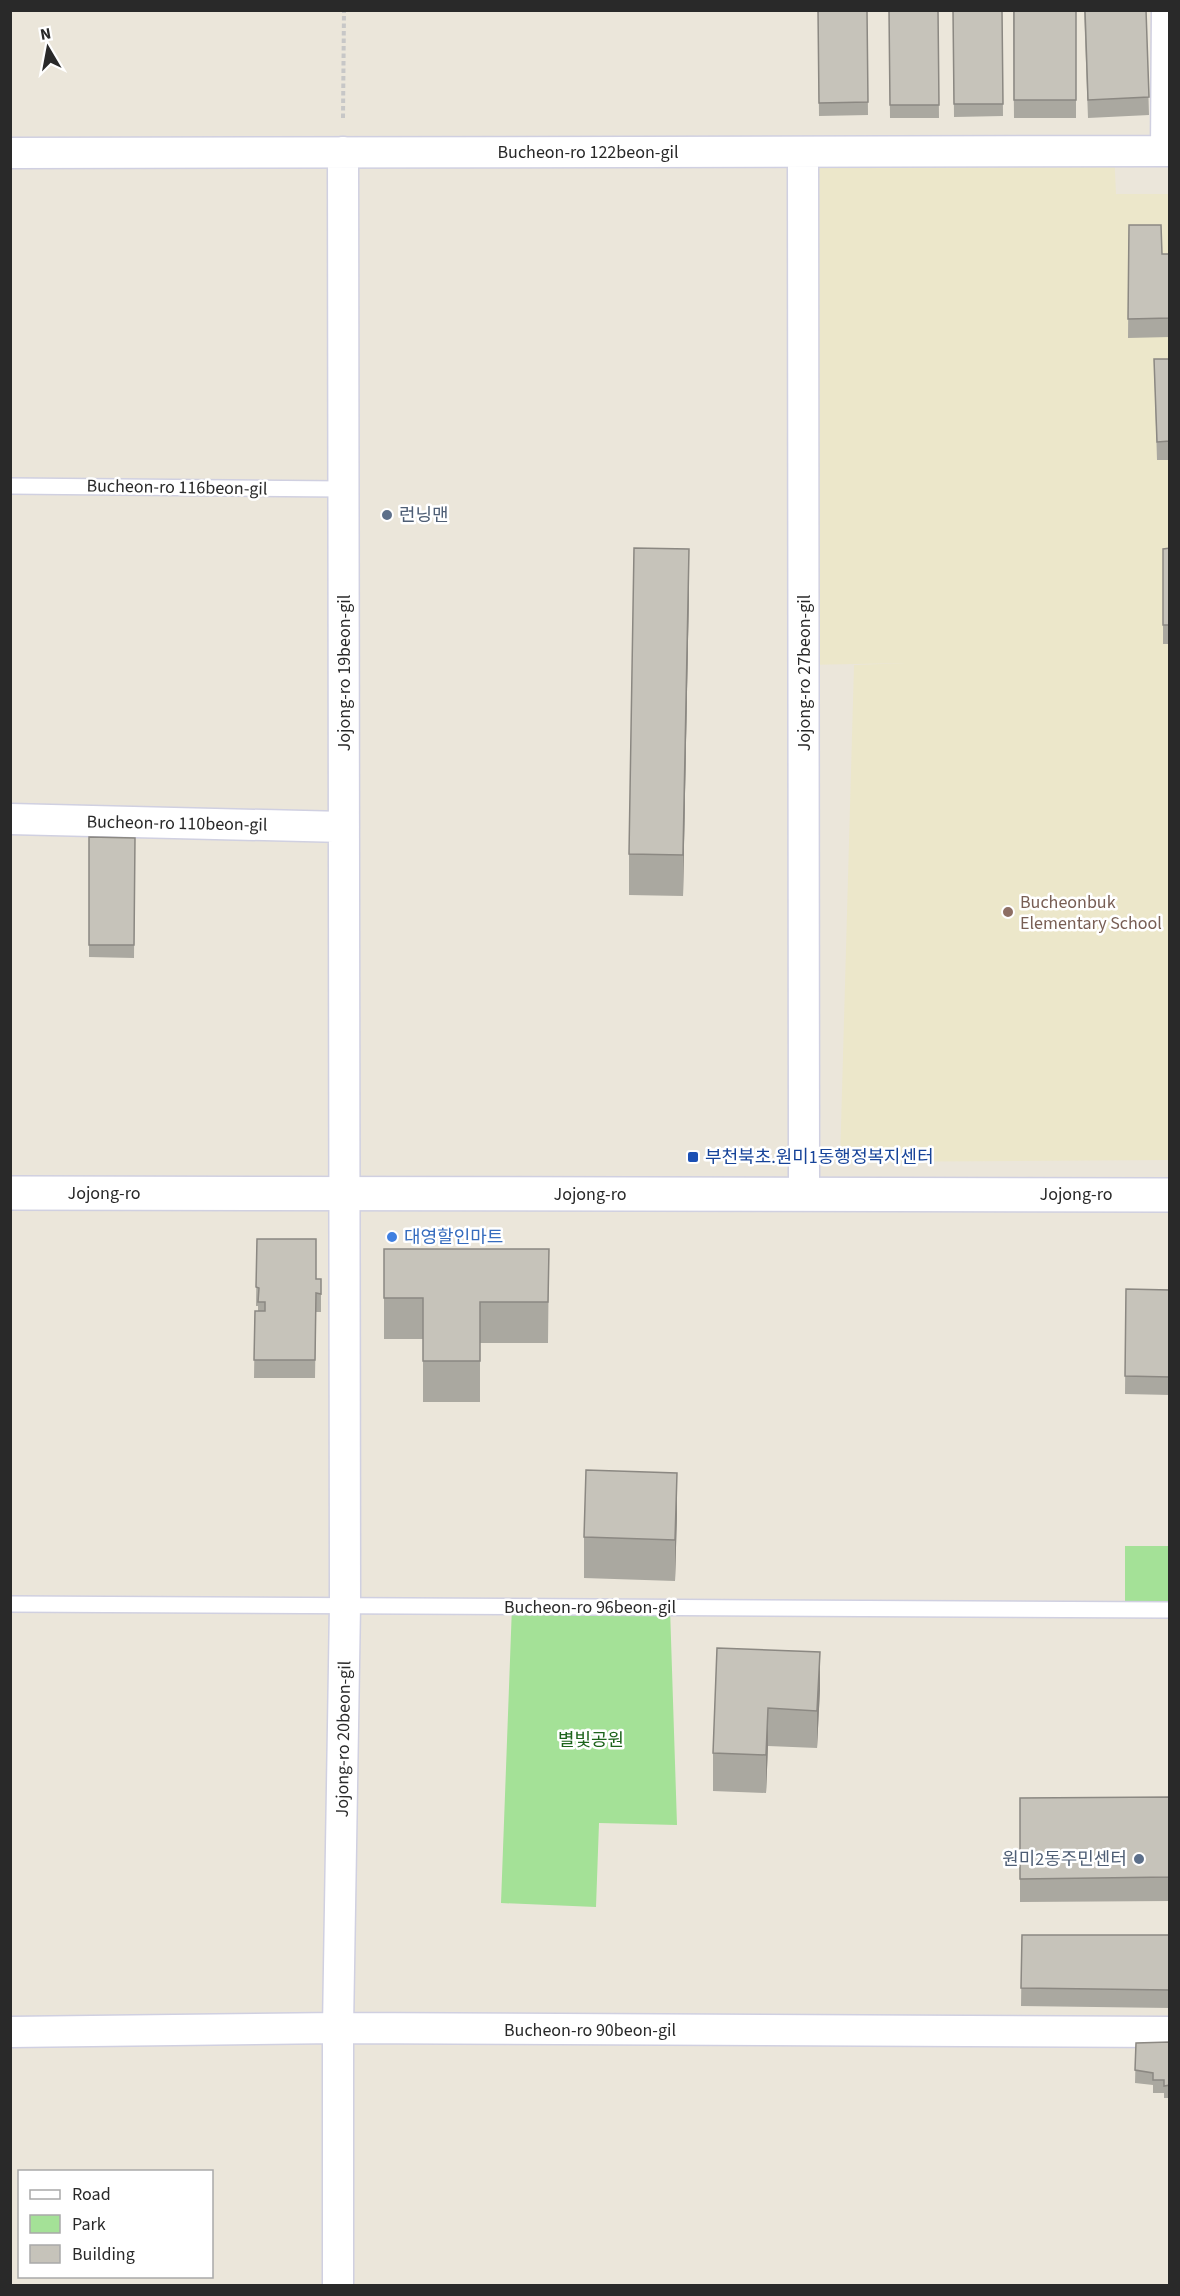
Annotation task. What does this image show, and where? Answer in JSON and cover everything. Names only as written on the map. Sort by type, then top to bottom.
[{"type":"street","points":[[1167,10],[1168,151]]},
{"type":"street","name":"Bucheon-ro 122beon-gil","points":[[10,153],[1168,151]]},
{"type":"street","name":"Jojong-ro 19beon-gil","points":[[343,152],[345,1193]]},
{"type":"street","name":"Jojong-ro 27beon-gil","points":[[803,152],[804,1194]]},
{"type":"street","name":"Bucheon-ro 110beon-gil","points":[[10,819],[344,827]]},
{"type":"street","name":"Jojong-ro","points":[[10,1192],[1170,1195]]},
{"type":"street","name":"Jojong-ro 20beon-gil","points":[[338,2286],[338,2028],[345,1605],[345,1193]]},
{"type":"street","name":"Bucheon-ro 90beon-gil","points":[[10,2032],[338,2028],[1170,2032]]},
{"type":"lane","name":"Bucheon-ro 116beon-gil","points":[[10,486],[343,489]]},
{"type":"lane","name":"Bucheon-ro 96beon-gil","points":[[10,1604],[1170,1610]]},
{"type":"path","points":[[343,152],[344,10]]},
{"type":"shaded area","points":[[1114,150],[1116,194],[1169,194],[1169,1160],[840,1162],[854,665],[906,663],[804,665],[803,152]]},
{"type":"green space","points":[[1125,1546],[1169,1546],[1169,1610],[1125,1610]]},
{"type":"green space","name":"별빛공원","points":[[512,1606],[670,1608],[677,1825],[599,1823],[596,1907],[501,1903]]},
{"type":"building","points":[[818,10],[867,10],[868,102],[819,103]]},
{"type":"building","points":[[889,10],[938,10],[939,105],[890,105]]},
{"type":"building","points":[[953,10],[1002,10],[1003,104],[954,104]]},
{"type":"building","points":[[1014,10],[1076,10],[1076,100],[1014,100]]},
{"type":"building","points":[[1085,10],[1146,10],[1149,97],[1088,100]]},
{"type":"building","points":[[1129,225],[1161,225],[1162,254],[1170,254],[1170,318],[1128,319]]},
{"type":"building","points":[[1154,359],[1170,359],[1170,441],[1157,442]]},
{"type":"building","points":[[634,548],[689,549],[683,855],[629,854]]},
{"type":"building","points":[[1170,548],[1170,625],[1163,625],[1163,549]]},
{"type":"building","points":[[89,837],[135,838],[134,945],[89,945]]},
{"type":"building","points":[[257,1239],[316,1239],[316,1279],[321,1279],[321,1294],[316,1293],[315,1360],[254,1360],[255,1311],[265,1311],[265,1302],[258,1302],[259,1288],[256,1287]]},
{"type":"building","points":[[384,1249],[549,1249],[548,1302],[480,1302],[480,1361],[423,1361],[423,1298],[384,1298]]},
{"type":"building","points":[[1126,1289],[1170,1290],[1170,1377],[1125,1376]]},
{"type":"building","points":[[586,1470],[677,1473],[675,1540],[584,1537]]},
{"type":"building","points":[[717,1648],[820,1652],[817,1711],[768,1708],[766,1755],[713,1753]]},
{"type":"building","points":[[1170,1797],[1170,1877],[1020,1879],[1020,1798]]},
{"type":"building","points":[[1022,1935],[1170,1935],[1170,1990],[1021,1988]]},
{"type":"building","points":[[1170,2042],[1170,2085],[1164,2086],[1164,2080],[1153,2080],[1153,2073],[1135,2070],[1136,2043]]},
{"type":"place","name":"런닝맨","points":[[387,515]]},
{"type":"place","name":"Bucheonbuk Elementary School","points":[[1008,912]]},
{"type":"place","name":"부천북초.원미1동행정복지센터","points":[[693,1157]]},
{"type":"place","name":"대영할인마트","points":[[392,1237]]},
{"type":"place","name":"원미2동주민센터","points":[[1139,1859]]}]
